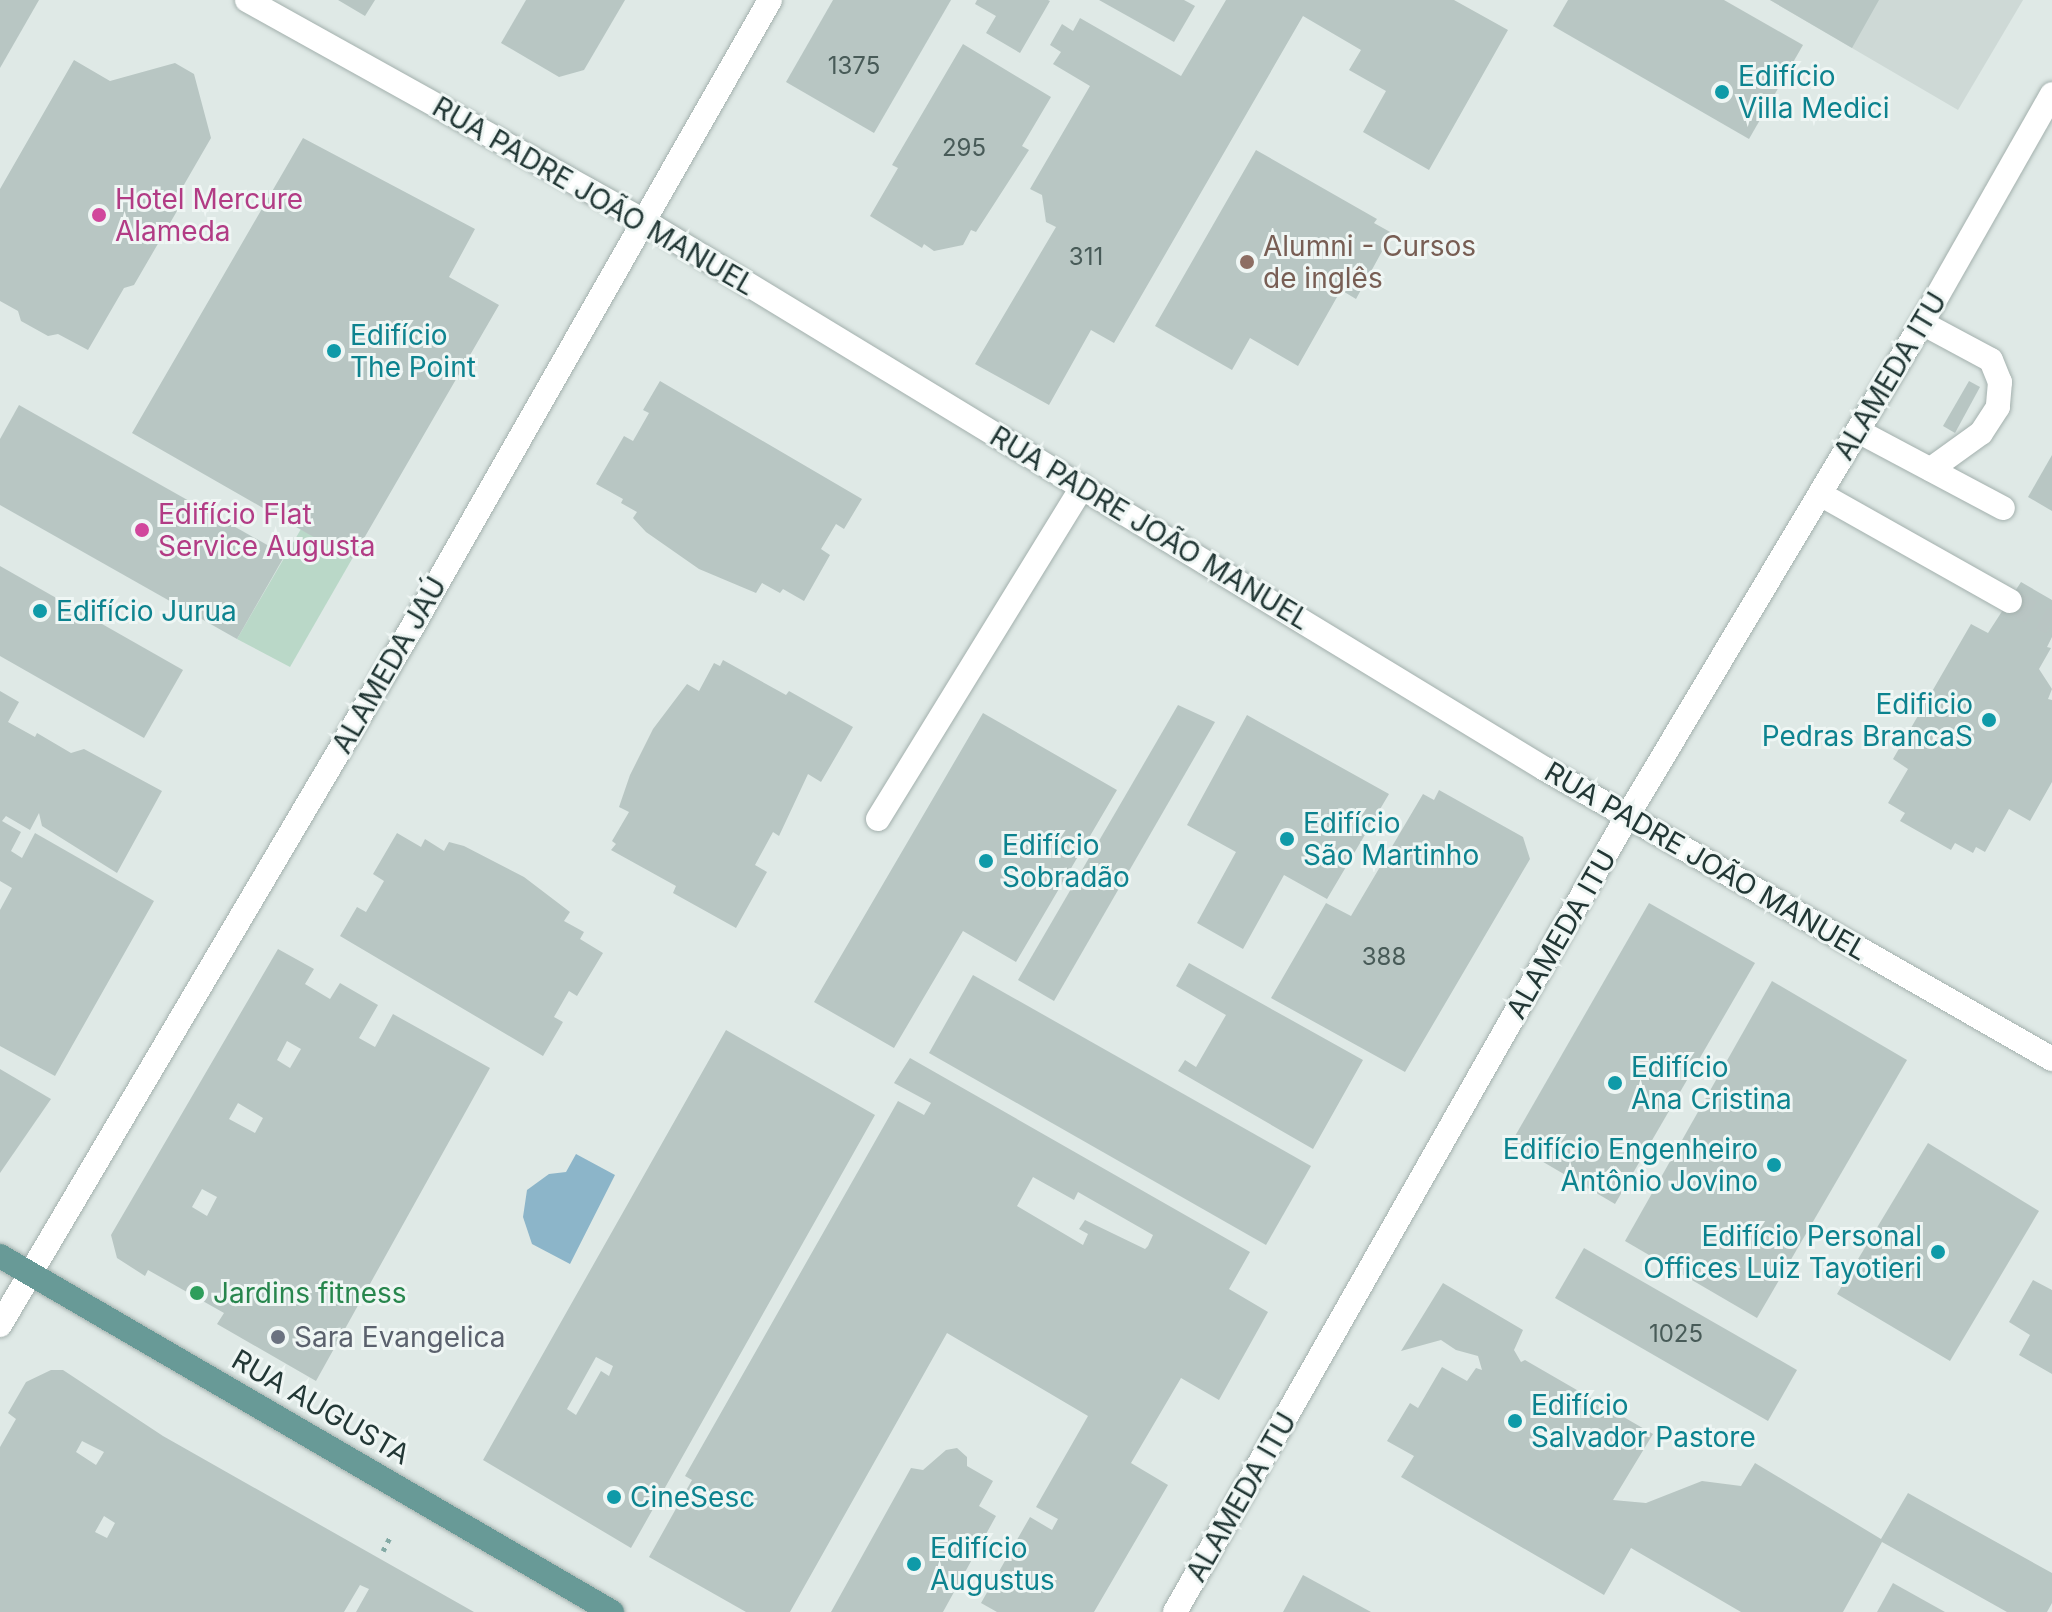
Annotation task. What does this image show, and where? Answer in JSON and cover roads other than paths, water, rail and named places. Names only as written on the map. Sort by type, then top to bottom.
[{"type":"main road","name":"RUA AUGUSTA","points":[[0,1256],[612,1612]]},
{"type":"street","name":"RUA PADRE JOÃO MANUEL","points":[[247,0],[644,221],[1532,761],[2052,1059]]},
{"type":"street","name":"ALAMEDA JAÚ","points":[[0,1325],[414,624],[770,0]]},
{"type":"street","name":"ALAMEDA ITU","points":[[1175,1612],[1628,815],[1922,323],[2052,94]]},
{"type":"street","points":[[1922,323],[1991,360],[2000,382],[1998,407],[1981,433],[1931,469]]},
{"type":"street","points":[[1858,431],[2003,508]]},
{"type":"street","points":[[878,819],[1082,487]]},
{"type":"street","points":[[1820,494],[2010,601]]},
{"type":"water","points":[[576,1154],[615,1175],[570,1264],[532,1244],[523,1217],[527,1190],[549,1174],[566,1172]]},
{"type":"tunnel","points":[[2010,601],[2052,623]]},
{"type":"place","name":"Edifício Villa Medici","points":[[1722,92]]},
{"type":"place","name":"Hotel Mercure Alameda","points":[[99,215]]},
{"type":"place","name":"Alumni - Cursos de inglês","points":[[1247,262]]},
{"type":"place","name":"Edifício The Point","points":[[334,351]]},
{"type":"place","name":"Edifício Flat Service Augusta","points":[[142,530]]},
{"type":"place","name":"Edifício Jurua","points":[[40,611]]},
{"type":"place","name":"Edificio Pedras BrancaS","points":[[1989,720]]},
{"type":"place","name":"Edifício São Martinho","points":[[1287,839]]},
{"type":"place","name":"Edifício Sobradão","points":[[986,861]]},
{"type":"place","name":"Edifício Ana Cristina","points":[[1615,1083]]},
{"type":"place","name":"Edifício Engenheiro Antônio Jovino","points":[[1774,1165]]},
{"type":"place","name":"Edifício Personal Offices Luiz Tayotieri","points":[[1938,1252]]},
{"type":"place","name":"Jardins fitness","points":[[197,1293]]},
{"type":"place","name":"Sara Evangelica","points":[[278,1337]]},
{"type":"place","name":"Edifício Salvador Pastore","points":[[1515,1421]]},
{"type":"place","name":"CineSesc","points":[[614,1497]]},
{"type":"place","name":"Edifício Augustus","points":[[914,1564]]}]
